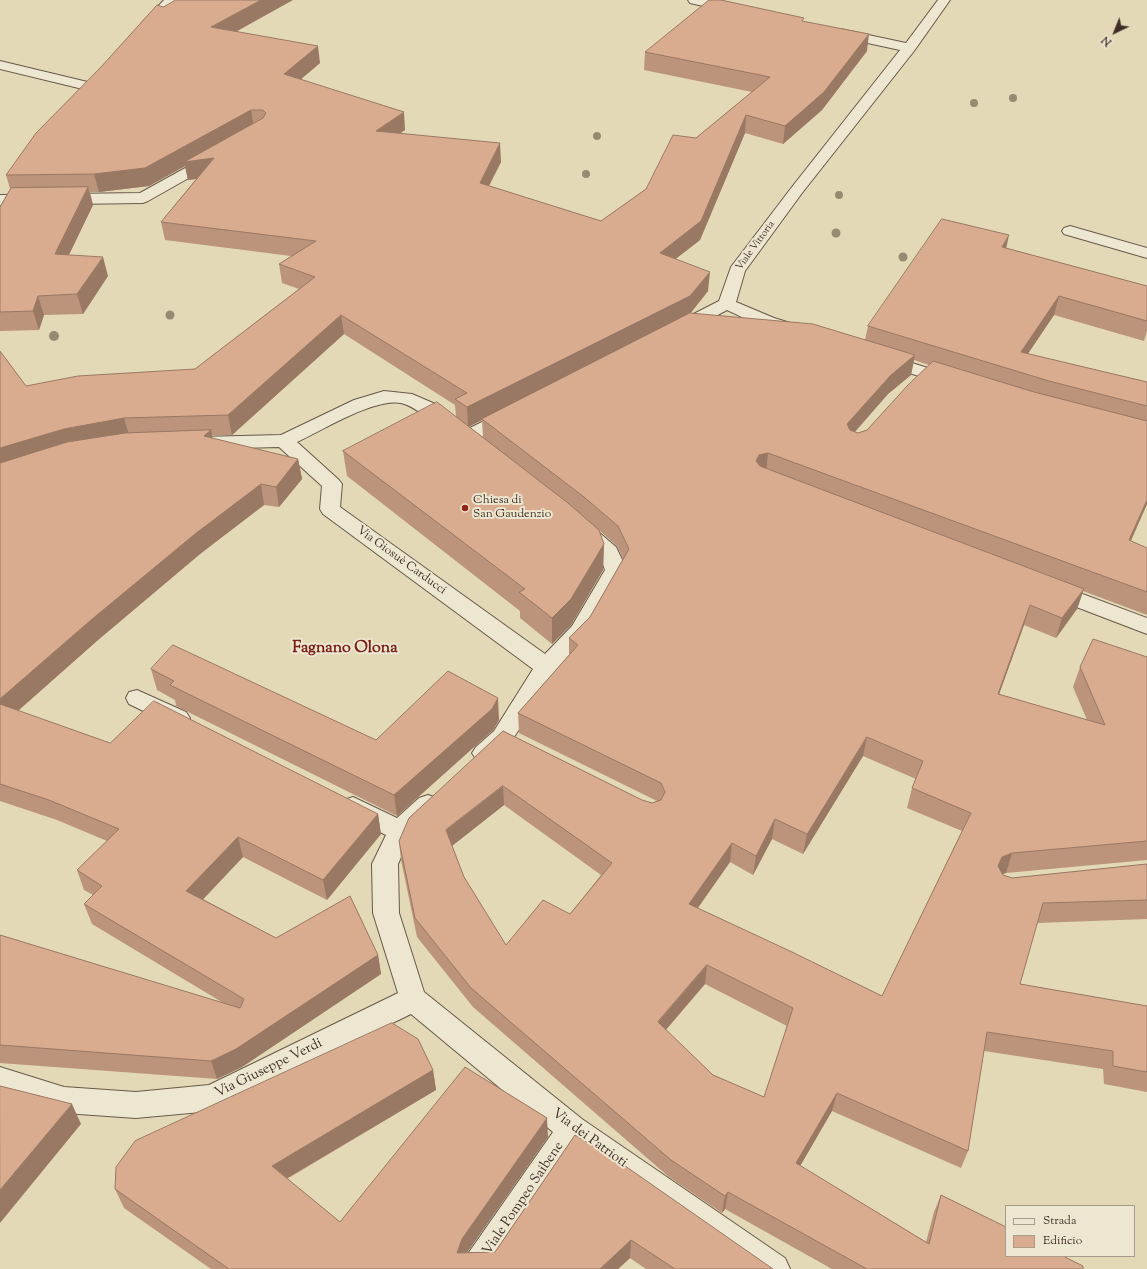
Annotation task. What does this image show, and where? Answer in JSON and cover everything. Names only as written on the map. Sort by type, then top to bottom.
[{"type":"street","points":[[139,35],[171,0]]},
{"type":"street","points":[[694,0],[748,12]]},
{"type":"street","name":"Viale Vittoria","points":[[727,304],[737,271],[797,190],[909,48],[944,0]]},
{"type":"street","points":[[825,29],[909,48]]},
{"type":"street","points":[[0,65],[91,87]]},
{"type":"street","points":[[80,98],[102,76]]},
{"type":"street","points":[[1,195],[143,198],[226,151]]},
{"type":"street","points":[[1070,231],[1147,253]]},
{"type":"street","points":[[664,337],[727,304],[768,322],[805,334]]},
{"type":"street","points":[[865,353],[919,379],[964,384]]},
{"type":"street","points":[[184,444],[284,441],[361,404],[384,397],[405,398],[426,407],[485,452]]},
{"type":"street","points":[[467,437],[523,408]]},
{"type":"street","name":"Via Giosuè Carducci","points":[[284,441],[332,484],[330,509],[546,667]]},
{"type":"street","points":[[468,768],[512,742],[532,692],[546,667],[580,631],[616,570],[608,552],[564,514]]},
{"type":"street","points":[[1037,584],[1147,626]]},
{"type":"street","points":[[137,698],[194,726]]},
{"type":"street","points":[[413,999],[386,913],[385,864],[400,831],[445,789]]},
{"type":"street","points":[[336,798],[400,831]]},
{"type":"street","name":"Via Giuseppe Verdi","points":[[0,1080],[64,1100],[136,1105],[212,1098],[413,999]]},
{"type":"street","name":"Via dei Patrioti","points":[[413,999],[572,1129],[774,1269]]},
{"type":"street","name":"Viale Pompeo Saibene","points":[[476,1269],[572,1129]]},
{"type":"building","points":[[176,0],[261,0],[211,27],[318,46],[284,74],[404,112],[376,131],[500,143],[480,183],[601,221],[646,189],[673,135],[696,138],[770,77],[645,52],[709,0],[721,0],[804,18],[802,21],[869,34],[824,92],[785,126],[746,115],[701,221],[660,253],[710,272],[690,296],[467,407],[455,399],[467,393],[341,315],[228,415],[124,418],[64,429],[0,448],[0,351],[26,386],[78,376],[195,369],[315,277],[279,264],[316,241],[161,222],[214,158],[184,162],[263,118],[266,113],[263,110],[251,110],[145,168],[94,174],[6,175],[36,133],[101,67],[157,5],[163,7]]},
{"type":"building","points":[[88,187],[55,254],[103,257],[77,294],[38,296],[33,311],[0,312],[0,207],[11,188]]},
{"type":"building","points":[[942,219],[1009,235],[1002,247],[1147,286],[1147,321],[1059,296],[1021,352],[1147,382],[1147,406],[1049,381],[868,326]]},
{"type":"building","points":[[690,313],[813,324],[915,355],[891,375],[847,424],[850,430],[858,433],[867,430],[908,385],[933,361],[1034,392],[1147,421],[1147,500],[1129,540],[1147,548],[1147,592],[768,453],[759,455],[756,461],[760,466],[1084,589],[1062,618],[1030,605],[998,694],[1105,725],[1080,667],[1093,639],[1147,657],[1147,841],[1012,853],[1002,857],[998,866],[1003,875],[1012,878],[1147,864],[1147,900],[1043,903],[1020,984],[1147,1006],[1147,1072],[1113,1066],[1113,1051],[987,1032],[968,1151],[837,1093],[796,1163],[929,1244],[941,1195],[1005,1227],[1005,1257],[1065,1257],[1083,1266],[1083,1269],[867,1269],[728,1192],[725,1196],[671,1160],[471,988],[415,918],[399,841],[409,818],[503,731],[642,800],[652,803],[661,800],[665,792],[661,783],[518,713],[578,645],[569,638],[590,617],[629,549],[618,526],[584,497],[482,419]],"holes":[[[867,737],[923,761],[912,788],[971,813],[882,996],[689,904],[732,843],[756,856],[775,819],[807,834]],[[503,786],[612,863],[570,914],[543,900],[506,945],[464,877],[446,830]],[[707,965],[793,1008],[764,1097],[713,1075],[658,1022]]]},
{"type":"building","name":"Chiesa di San Gaudenzio","points":[[437,402],[568,503],[599,530],[604,544],[571,599],[552,618],[519,592],[525,589],[343,451]]},
{"type":"building","points":[[211,430],[204,436],[298,459],[276,487],[261,484],[195,534],[91,620],[0,699],[0,463],[67,442],[125,433]]},
{"type":"building","points":[[173,645],[376,740],[448,671],[498,698],[492,709],[394,795],[170,685],[174,681],[151,669]]},
{"type":"building","points":[[154,701],[378,814],[323,880],[238,837],[186,891],[276,938],[350,896],[378,955],[236,1049],[211,1061],[0,1045],[0,935],[240,1008],[244,999],[84,904],[102,886],[77,870],[119,829],[49,800],[0,784],[0,704],[110,743]]},
{"type":"building","points":[[392,1023],[418,1039],[433,1070],[272,1166],[340,1222],[465,1067],[547,1118],[462,1239],[457,1253],[495,1252],[575,1135],[618,1161],[773,1269],[675,1269],[631,1240],[600,1269],[229,1269],[115,1189],[116,1167],[135,1141]]},
{"type":"building","points":[[0,1086],[72,1104],[0,1190]]},
{"type":"place","name":"Chiesa di San Gaudenzio","points":[[465,508]]},
{"type":"district","name":"Fagnano Olona","points":[[345,649]]}]
